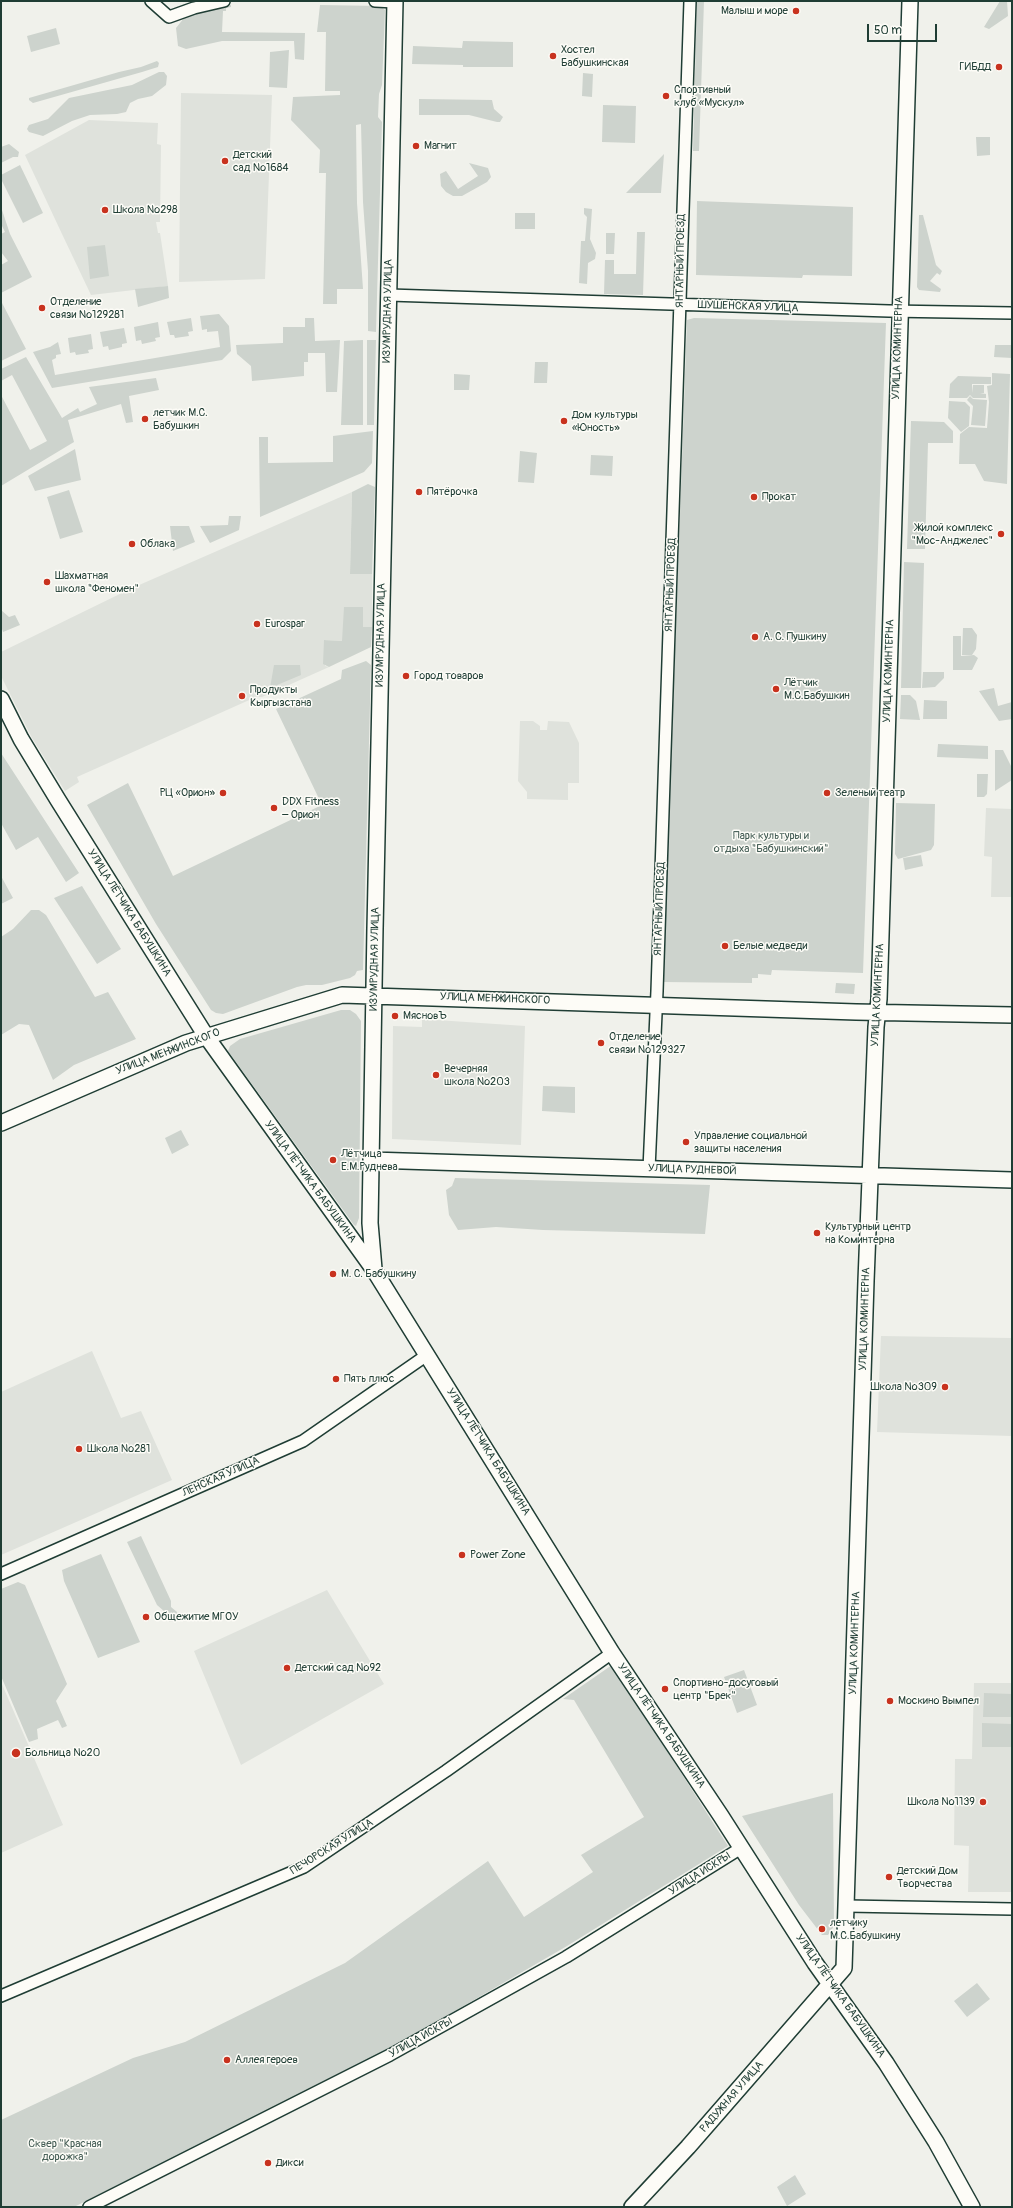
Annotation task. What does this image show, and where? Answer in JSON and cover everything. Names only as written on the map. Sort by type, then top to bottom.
[{"type":"street","points":[[151,1],[169,18],[194,8],[224,1]]},
{"type":"street","points":[[375,1],[395,2]]},
{"type":"street","name":"ЯНТАРНЫЙ ПРОЕЗД","points":[[649,1169],[657,1005],[690,1]]},
{"type":"street","name":"УЛИЦА КОМИНТЕРНА","points":[[830,1984],[844,1968],[847,1906],[871,1175],[877,1013],[879,999],[899,311],[910,1]]},
{"type":"street","name":"ИЗУМРУДНАЯ УЛИЦА","points":[[374,1270],[370,1223],[371,1160],[395,2]]},
{"type":"street","name":"ШУШЕНСКАЯ УЛИЦА","points":[[389,295],[899,311],[1012,313]]},
{"type":"street","name":"УЛИЦА ЛЁТЧИКА БАБУШКИНА","points":[[1,699],[21,739],[58,800],[206,1036],[374,1270],[612,1653],[830,1984],[894,2074],[936,2142],[972,2207]]},
{"type":"street","name":"УЛИЦА МЕНЖИНСКОГО","points":[[1,1123],[146,1059],[206,1036],[342,995],[877,1013],[1012,1015]]},
{"type":"street","name":"УЛИЦА РУДНЕВОЙ","points":[[371,1160],[1012,1180]]},
{"type":"street","name":"ЛЕНСКАЯ УЛИЦА","points":[[1,1574],[303,1441],[427,1355]]},
{"type":"street","name":"ПЕЧОРСКАЯ УЛИЦА","points":[[1,1996],[304,1867],[443,1774],[612,1653]]},
{"type":"street","name":"УЛИЦА ИСКРЫ","points":[[89,2207],[390,2055],[566,1957],[741,1848]]},
{"type":"street","points":[[847,1906],[1012,1909]]},
{"type":"street","name":"РАДУЖНАЯ УЛИЦА","points":[[632,2207],[688,2147],[830,1984]]},
{"type":"shaded area","name":"Детский сад №1684","points":[[181,93],[272,95],[265,279],[179,282]]},
{"type":"shaded area","name":"Школа №298","points":[[89,120],[158,123],[157,144],[161,145],[160,222],[156,222],[158,233],[160,233],[168,286],[91,295],[25,155]]},
{"type":"shaded area","points":[[352,492],[350,574],[372,574],[372,627],[363,627],[342,641],[324,640],[325,666],[329,667],[262,697],[256,697],[77,777],[79,782],[65,791],[32,738],[1,676],[1,652],[130,589]]},
{"type":"shaded area","points":[[520,721],[533,721],[540,726],[540,730],[547,730],[548,721],[569,722],[579,743],[579,783],[568,783],[568,800],[527,799],[527,792],[518,781]]},
{"type":"shaded area","points":[[986,808],[1012,809],[1012,897],[991,897],[992,857],[984,856]]},
{"type":"shaded area","points":[[422,1019],[525,1026],[521,1145],[392,1139],[393,1026],[422,1027]]},
{"type":"shaded area","name":"Школа №309","points":[[881,1336],[1011,1338],[1012,1436],[877,1432]]},
{"type":"shaded area","name":"Школа №281","points":[[92,1351],[121,1418],[141,1411],[172,1480],[1,1555],[1,1392]]},
{"type":"shaded area","name":"Детский сад №92","points":[[327,1590],[384,1684],[241,1765],[194,1651]]},
{"type":"shaded area","name":"Больница №20","points":[[1,1682],[63,1825],[1,1853]]},
{"type":"shaded area","name":"Школа №1139","points":[[974,1683],[1012,1683],[1012,1892],[968,1892],[969,1846],[954,1845],[955,1759],[972,1759]]},
{"type":"green space","points":[[697,1],[704,1],[699,151],[693,151]]},
{"type":"green space","points":[[1000,1],[1007,1],[1008,16],[989,29],[984,27]]},
{"type":"green space","points":[[231,5],[231,7],[226,8],[226,11],[223,11],[222,32],[305,33],[304,60],[295,59],[294,41],[222,41],[186,49],[178,46],[176,28],[184,18],[190,14]]},
{"type":"green space","points":[[320,5],[380,6],[385,10],[382,85],[379,94],[378,117],[382,122],[376,332],[368,331],[368,271],[363,202],[361,124],[356,125],[357,203],[363,289],[337,289],[337,304],[323,304],[326,173],[319,173],[320,150],[291,120],[293,97],[340,95],[340,91],[325,91],[326,32],[317,32]]},
{"type":"green space","points":[[56,28],[60,44],[31,52],[27,36]]},
{"type":"green space","points":[[463,41],[513,42],[513,67],[463,67],[463,65],[412,64],[413,46],[462,48]]},
{"type":"green space","points":[[289,50],[287,88],[269,87],[270,52]]},
{"type":"green space","points":[[157,61],[159,63],[158,67],[142,72],[33,103],[29,100],[29,98],[141,67]]},
{"type":"green space","points":[[159,72],[164,72],[167,76],[166,85],[152,96],[138,99],[130,103],[126,112],[117,114],[90,115],[72,121],[43,136],[29,132],[27,129],[29,125],[48,119],[69,98],[132,85]]},
{"type":"green space","points":[[583,73],[593,74],[592,97],[582,96]]},
{"type":"green space","points":[[419,99],[492,100],[494,109],[503,117],[500,122],[497,122],[469,115],[419,115]]},
{"type":"green space","points":[[603,105],[636,106],[635,143],[602,142]]},
{"type":"green space","points":[[976,137],[990,137],[990,155],[977,156]]},
{"type":"green space","points":[[9,144],[19,152],[18,157],[13,157],[1,163],[1,147]]},
{"type":"green space","points":[[664,154],[661,193],[626,193]]},
{"type":"green space","points":[[469,163],[488,168],[491,177],[487,182],[462,196],[453,196],[446,192],[441,186],[440,174],[446,171],[458,189],[478,176]]},
{"type":"green space","points":[[20,165],[43,213],[23,223],[1,179],[1,175]]},
{"type":"green space","points":[[697,201],[853,207],[852,276],[803,275],[802,278],[696,275]]},
{"type":"green space","points":[[1,207],[10,234],[32,277],[1,293],[1,265],[8,261],[1,252],[1,234],[5,232],[1,224]]},
{"type":"green space","points":[[584,208],[592,209],[590,239],[596,253],[595,259],[588,263],[587,284],[579,283],[581,241],[585,241],[587,217],[584,214]]},
{"type":"green space","points":[[515,213],[535,213],[535,229],[515,229]]},
{"type":"green space","points":[[919,215],[923,215],[936,265],[942,271],[940,275],[937,273],[930,281],[941,289],[940,292],[919,290],[917,287]]},
{"type":"green space","points":[[637,232],[645,232],[643,295],[604,294],[605,260],[614,260],[614,274],[636,274]]},
{"type":"green space","points":[[606,233],[615,233],[614,254],[606,254]]},
{"type":"green space","points":[[105,245],[109,276],[90,279],[87,247]]},
{"type":"green space","points":[[168,286],[169,298],[138,307],[135,289]]},
{"type":"green space","points":[[1,301],[26,349],[1,361]]},
{"type":"green space","points":[[219,314],[229,326],[231,351],[222,360],[52,388],[33,352],[50,347],[58,342],[61,354],[56,355],[56,358],[52,360],[55,375],[220,347],[218,331],[207,332],[207,329],[202,330],[200,316]]},
{"type":"green space","points":[[191,318],[193,331],[188,332],[189,336],[175,338],[174,335],[170,335],[167,322]]},
{"type":"green space","points":[[305,318],[314,318],[315,341],[340,340],[337,392],[326,392],[325,353],[308,353],[308,362],[304,362],[304,376],[252,381],[251,366],[237,354],[236,345],[283,343],[283,327],[305,327]]},
{"type":"green space","name":"Парк культуры и отдыха \"Бабушкинский\"","points":[[694,318],[886,323],[863,973],[772,970],[771,975],[758,974],[758,978],[752,978],[752,983],[663,982],[687,320]]},
{"type":"green space","points":[[158,322],[160,337],[155,338],[156,341],[142,344],[141,340],[136,341],[134,327]]},
{"type":"green space","points":[[124,328],[127,343],[122,344],[122,347],[109,350],[108,346],[103,347],[100,332]]},
{"type":"green space","points":[[91,334],[93,349],[88,350],[89,353],[76,355],[75,352],[70,353],[68,338]]},
{"type":"green space","points":[[363,340],[363,425],[341,425],[344,341]]},
{"type":"green space","points":[[367,340],[376,340],[374,425],[367,425]]},
{"type":"green space","points":[[995,345],[1012,345],[1012,358],[994,357]]},
{"type":"green space","points":[[26,357],[62,418],[78,408],[80,412],[97,404],[89,387],[156,378],[159,390],[129,396],[133,422],[126,423],[121,404],[68,420],[74,442],[1,486],[1,395],[30,450],[47,441],[12,375],[1,381],[1,369]]},
{"type":"green space","points":[[535,362],[548,362],[547,383],[534,383]]},
{"type":"green space","points":[[992,373],[1010,374],[1007,484],[984,481],[975,464],[959,464],[960,434],[969,427],[987,428],[989,402],[987,386],[992,385]]},
{"type":"green space","points":[[454,374],[470,375],[469,390],[454,390]]},
{"type":"green space","points":[[958,376],[991,377],[991,384],[972,384],[972,393],[973,385],[984,385],[984,393],[980,393],[986,394],[986,398],[973,398],[970,395],[967,398],[949,398],[950,384]]},
{"type":"green space","points":[[970,396],[973,399],[987,400],[985,426],[971,425],[973,406],[967,400]]},
{"type":"green space","points":[[949,401],[965,402],[970,407],[969,426],[961,432],[948,418]]},
{"type":"green space","points":[[911,421],[944,422],[953,431],[953,443],[928,443],[925,549],[907,549]]},
{"type":"green space","points":[[373,431],[372,463],[364,472],[260,517],[259,437],[268,437],[268,463],[333,462],[333,436]]},
{"type":"green space","points":[[75,449],[81,480],[35,491],[28,476]]},
{"type":"green space","points":[[520,451],[537,453],[534,483],[518,482]]},
{"type":"green space","points":[[591,455],[613,456],[612,476],[590,475]]},
{"type":"green space","points":[[368,484],[375,487],[372,574],[350,574],[352,492]]},
{"type":"green space","points":[[69,490],[83,532],[60,539],[47,497]]},
{"type":"green space","points":[[229,516],[241,516],[239,530],[210,543],[200,526],[228,525]]},
{"type":"green space","points":[[170,526],[189,526],[195,542],[173,551]]},
{"type":"green space","points":[[904,562],[924,563],[921,688],[901,688]]},
{"type":"green space","points":[[344,607],[363,607],[363,627],[372,627],[371,647],[329,667],[323,664],[324,640],[342,641]]},
{"type":"green space","points":[[1,610],[9,617],[15,615],[20,625],[3,632],[1,626]]},
{"type":"green space","points":[[963,628],[972,628],[977,635],[976,649],[972,655],[962,655]]},
{"type":"green space","points":[[953,636],[961,636],[961,656],[974,655],[978,658],[972,670],[953,670]]},
{"type":"green space","points":[[366,661],[371,665],[363,970],[357,971],[355,975],[350,978],[322,985],[306,985],[297,987],[223,1014],[216,1013],[211,1010],[156,924],[87,805],[128,783],[173,876],[322,805],[276,709],[341,679],[342,670]]},
{"type":"green space","points":[[274,665],[300,665],[301,675],[270,688]]},
{"type":"green space","points":[[923,672],[944,672],[944,678],[935,687],[922,688]]},
{"type":"green space","points":[[994,688],[998,706],[1012,702],[1012,719],[999,721],[979,691]]},
{"type":"green space","points":[[901,695],[910,695],[916,701],[920,720],[900,719]]},
{"type":"green space","points":[[924,700],[947,701],[947,719],[923,719]]},
{"type":"green space","points":[[938,744],[988,746],[988,759],[937,757]]},
{"type":"green space","points":[[995,750],[1003,750],[1012,768],[1012,780],[995,791]]},
{"type":"green space","points":[[1,753],[79,873],[66,882],[38,837],[16,850],[1,823]]},
{"type":"green space","points":[[977,774],[988,774],[987,794],[984,797],[977,797]]},
{"type":"green space","points":[[896,803],[935,804],[934,845],[931,850],[898,859],[895,854]]},
{"type":"green space","points":[[921,855],[923,866],[905,870],[903,858]]},
{"type":"green space","points":[[1,876],[13,898],[1,904]]},
{"type":"green space","points":[[82,886],[121,949],[97,964],[54,898]]},
{"type":"green space","points":[[31,910],[39,910],[46,915],[95,997],[108,992],[136,1039],[74,1065],[53,1080],[29,1025],[19,1024],[1,1035],[1,937],[13,929]]},
{"type":"green space","points":[[836,983],[855,984],[854,994],[835,993]]},
{"type":"green space","points":[[341,1010],[350,1010],[356,1014],[361,1021],[359,1218],[356,1226],[228,1051],[230,1046],[240,1039]]},
{"type":"green space","points":[[543,1086],[575,1087],[575,1113],[542,1111]]},
{"type":"green space","points":[[181,1130],[189,1145],[172,1154],[165,1138]]},
{"type":"green space","points":[[455,1178],[710,1185],[705,1234],[543,1230],[496,1227],[458,1230],[449,1215],[446,1190],[452,1186]]},
{"type":"green space","points":[[141,1536],[171,1601],[171,1607],[177,1612],[176,1621],[169,1622],[165,1612],[157,1605],[127,1542]]},
{"type":"green space","points":[[101,1554],[140,1642],[98,1658],[64,1581],[62,1570]]},
{"type":"green space","points":[[18,1582],[25,1585],[67,1684],[56,1701],[67,1726],[62,1728],[58,1720],[37,1729],[38,1739],[29,1742],[1,1676],[1,1589]]},
{"type":"green space","name":"Сквер \"Красная дорожка\"","points":[[612,1665],[728,1846],[567,1946],[393,2047],[74,2207],[1,2207],[1,2120],[133,2058],[185,2042],[345,1963],[488,1861],[524,1917],[593,1872],[581,1855],[644,1817],[574,1700],[563,1699]]},
{"type":"green space","points":[[744,1670],[757,1705],[737,1713],[724,1677]]},
{"type":"green space","points":[[984,1693],[1012,1694],[1012,1717],[983,1717]]},
{"type":"green space","points":[[982,1723],[1012,1724],[1012,1747],[982,1747]]},
{"type":"green space","points":[[833,1793],[834,1926],[828,1935],[822,1935],[799,1905],[742,1816]]},
{"type":"green space","points":[[977,1983],[990,1999],[967,2017],[954,2001]]},
{"type":"green space","points":[[795,2175],[806,2194],[787,2206],[777,2187]]},
{"type":"place","name":"Малыш и море","points":[[796,11]]},
{"type":"place","name":"Хостел Бабушкинская","points":[[553,56]]},
{"type":"place","name":"ГИБДД","points":[[999,67]]},
{"type":"place","name":"Спортивный клуб «Мускул»","points":[[666,96]]},
{"type":"place","name":"Магнит","points":[[416,146]]},
{"type":"place","name":"Детский сад №1684","points":[[225,161]]},
{"type":"place","name":"Школа №298","points":[[105,210]]},
{"type":"place","name":"Отделение связи №129281","points":[[42,308]]},
{"type":"place","name":"летчик М.С. Бабушкин","points":[[145,419]]},
{"type":"place","name":"Дом культуры «Юность»","points":[[564,421]]},
{"type":"place","name":"Пятёрочка","points":[[419,492]]},
{"type":"place","name":"Прокат","points":[[754,497]]},
{"type":"place","name":"Жилой комплекс \"Мос-Анджелес\"","points":[[1001,534]]},
{"type":"place","name":"Облака","points":[[132,544]]},
{"type":"place","name":"Шахматная школа \"Феномен\"","points":[[47,582]]},
{"type":"place","name":"Eurospar","points":[[257,624]]},
{"type":"place","name":"А. С. Пушкину","points":[[755,637]]},
{"type":"place","name":"Город товаров","points":[[406,676]]},
{"type":"place","name":"Лётчик М.С.Бабушкин","points":[[776,689]]},
{"type":"place","name":"Продукты Кыргызстана","points":[[242,696]]},
{"type":"place","name":"РЦ «Орион»","points":[[223,793]]},
{"type":"place","name":"Зеленый театр","points":[[827,793]]},
{"type":"place","name":"DDX Fitness – Орион","points":[[274,808]]},
{"type":"place","name":"Белые медведи","points":[[725,946]]},
{"type":"place","name":"МясновЪ","points":[[395,1016]]},
{"type":"place","name":"Отделение связи №129327","points":[[601,1043]]},
{"type":"place","name":"Вечерняя школа №203","points":[[436,1075]]},
{"type":"place","name":"Управление социальной защиты населения","points":[[686,1142]]},
{"type":"place","name":"Лётчица Е.М.Руднева","points":[[333,1160]]},
{"type":"place","name":"Культурный центр на Коминтерна","points":[[817,1233]]},
{"type":"place","name":"М. С. Бабушкину","points":[[333,1274]]},
{"type":"place","name":"Пять плюс","points":[[336,1379]]},
{"type":"place","name":"Школа №309","points":[[945,1387]]},
{"type":"place","name":"Школа №281","points":[[79,1449]]},
{"type":"place","name":"Power Zone","points":[[462,1555]]},
{"type":"place","name":"Общежитие МГОУ","points":[[146,1617]]},
{"type":"place","name":"Детский сад №92","points":[[287,1668]]},
{"type":"place","name":"Спортивно-досуговый центр \"Брек\"","points":[[665,1689]]},
{"type":"place","name":"Москино Вымпел","points":[[890,1701]]},
{"type":"place","name":"Больница №20","points":[[16,1753]]},
{"type":"place","name":"Школа №1139","points":[[983,1802]]},
{"type":"place","name":"Детский Дом Творчества","points":[[889,1877]]},
{"type":"place","name":"летчику М.С.Бабушкину","points":[[822,1929]]},
{"type":"place","name":"Аллея героев","points":[[227,2060]]},
{"type":"place","name":"Дикси","points":[[268,2163]]}]
